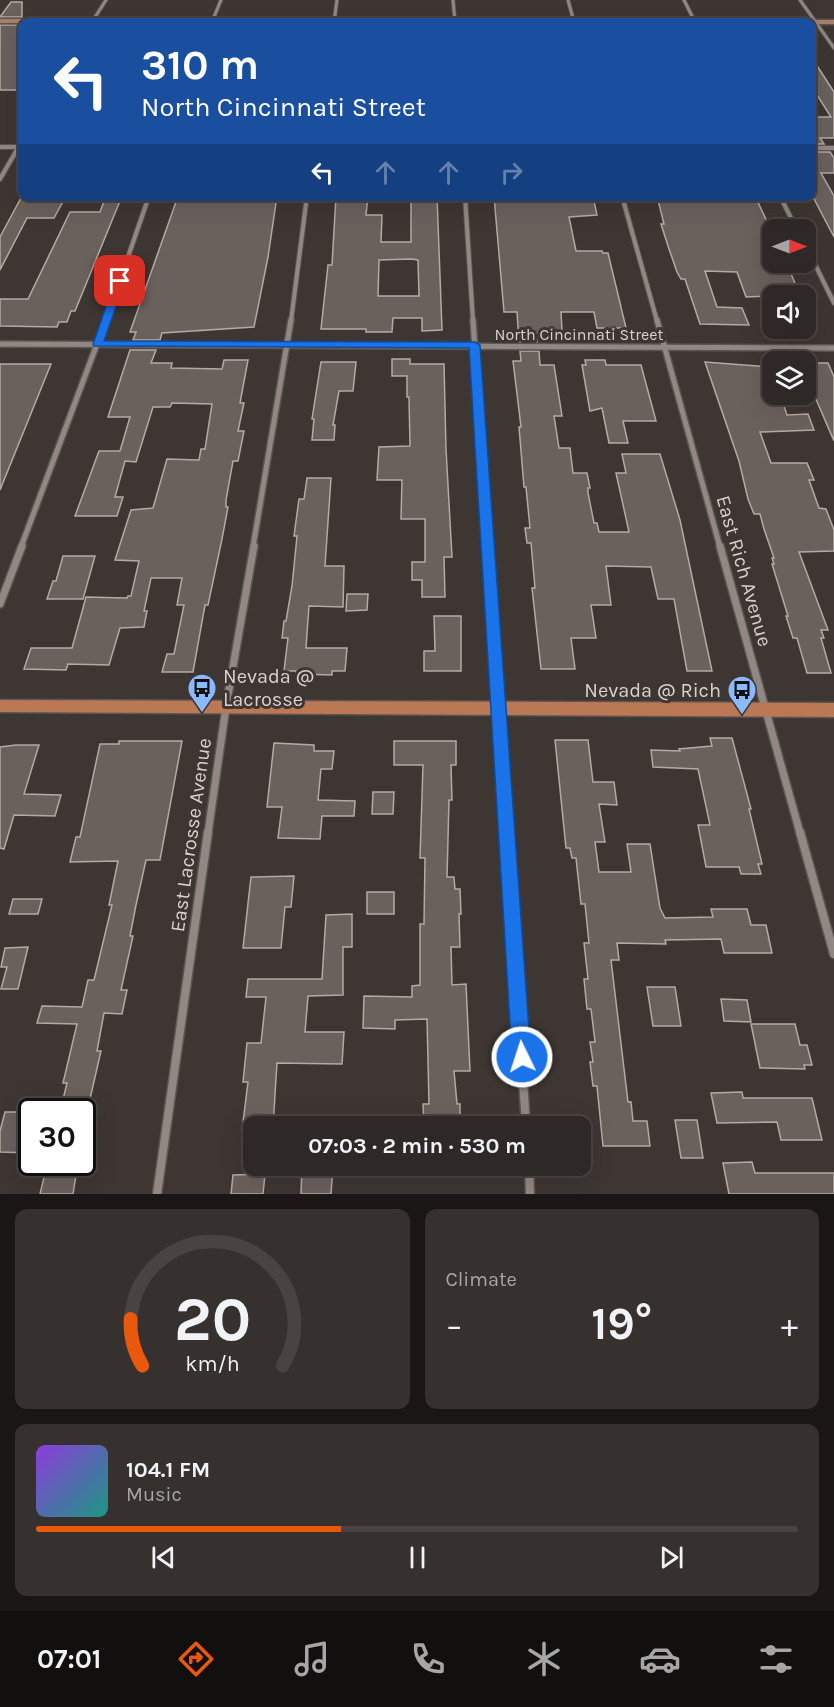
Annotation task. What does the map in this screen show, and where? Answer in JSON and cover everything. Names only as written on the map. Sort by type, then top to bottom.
[{"type":"main road","points":[[0,706],[834,711]]},
{"type":"street","points":[[95,18],[106,0]]},
{"type":"street","points":[[214,18],[221,0]]},
{"type":"street","points":[[335,18],[337,0]]},
{"type":"street","points":[[453,0],[455,18]]},
{"type":"street","points":[[568,0],[573,18]]},
{"type":"street","points":[[684,0],[693,18]]},
{"type":"street","points":[[800,0],[813,18]]},
{"type":"street","points":[[0,21],[18,21]]},
{"type":"street","points":[[816,22],[834,22]]},
{"type":"street","points":[[816,22],[834,48]]},
{"type":"street","points":[[0,147],[18,147]]},
{"type":"street","points":[[816,148],[834,148]]},
{"type":"street","points":[[0,179],[18,152]]},
{"type":"street","points":[[0,604],[98,344],[147,201]]},
{"type":"street","name":"East Lacrosse Avenue","points":[[157,1194],[226,707],[288,346],[306,201]]},
{"type":"street","points":[[465,201],[525,1116]]},
{"type":"street","name":"East Rich Avenue","points":[[623,201],[834,954]]},
{"type":"street","points":[[782,201],[792,219]]},
{"type":"street","points":[[816,266],[834,303]]},
{"type":"street","name":"North Cincinnati Street","points":[[0,344],[834,348]]},
{"type":"street","points":[[529,1176],[530,1194]]},
{"type":"building","points":[[11,2],[22,2],[22,17],[0,17]]},
{"type":"building","points":[[0,25],[18,25],[18,90],[0,90]]},
{"type":"building","points":[[816,64],[834,92],[834,138],[820,138],[824,144],[816,144],[816,117],[831,117],[816,93]]},
{"type":"building","points":[[816,152],[830,152],[834,158],[834,173],[821,173],[834,196],[834,237],[815,201]]},
{"type":"building","points":[[19,201],[63,201],[54,218],[27,218],[0,270],[0,237]]},
{"type":"building","points":[[104,201],[120,201],[75,311],[71,311],[67,322],[59,322],[57,327],[0,326],[0,299],[28,299],[70,212],[100,212]]},
{"type":"building","points":[[176,201],[276,201],[254,327],[162,333],[160,340],[133,340],[136,332],[130,332]]},
{"type":"building","points":[[336,201],[367,201],[366,215],[382,215],[381,242],[411,242],[411,201],[437,201],[442,330],[422,331],[422,318],[393,318],[392,332],[366,332],[366,329],[321,329],[328,265],[332,265]],"holes":[[[379,260],[418,260],[419,296],[378,296]]]},
{"type":"building","points":[[494,201],[594,201],[597,215],[569,217],[576,251],[608,253],[626,328],[597,328],[594,312],[561,312],[562,330],[540,330],[540,333],[536,333],[537,342],[519,342],[517,312],[504,312]]},
{"type":"building","points":[[658,201],[757,201],[766,219],[762,219],[762,273],[791,273],[796,285],[762,285],[762,296],[746,297],[737,272],[705,271],[717,307],[742,308],[749,325],[700,324],[685,279],[681,279],[677,272],[661,224],[664,224]]},
{"type":"building","points":[[130,350],[156,350],[151,363],[172,363],[171,368],[222,369],[224,360],[248,360],[240,403],[244,403],[238,431],[244,431],[238,461],[233,461],[222,539],[208,605],[205,605],[193,672],[162,672],[167,654],[174,654],[184,605],[177,605],[182,578],[151,578],[144,611],[147,611],[144,627],[120,628],[109,665],[68,664],[66,670],[24,669],[31,648],[72,648],[86,597],[127,598],[131,596],[139,561],[115,560],[131,510],[153,508],[167,459],[199,460],[201,449],[205,449],[212,404],[172,403],[170,407],[153,407],[136,462],[125,461],[115,497],[123,497],[117,516],[75,516],[99,451],[120,451],[130,417],[108,417]]},
{"type":"building","points":[[520,351],[539,351],[540,365],[554,365],[562,416],[554,416],[559,448],[570,448],[573,473],[587,473],[594,523],[597,523],[599,532],[629,532],[616,473],[626,473],[622,454],[660,454],[680,520],[712,671],[687,671],[674,599],[658,599],[651,567],[606,566],[611,605],[591,605],[596,638],[571,638],[575,669],[541,669],[532,588],[535,588],[531,543],[527,543],[525,528],[530,528],[526,487],[524,487],[519,427],[521,427],[513,361],[521,361]]},
{"type":"building","points":[[392,359],[410,359],[410,364],[444,364],[452,557],[444,557],[445,597],[422,597],[422,580],[412,580],[412,562],[425,562],[425,519],[401,519],[402,480],[377,480],[379,447],[410,446],[407,376],[392,376]]},
{"type":"building","points":[[585,360],[605,360],[606,365],[641,365],[656,421],[623,421],[628,443],[609,443],[602,408],[590,411],[582,365],[586,365]]},
{"type":"building","points":[[321,362],[356,362],[353,391],[339,391],[333,425],[335,425],[334,440],[312,440],[314,419],[312,419]]},
{"type":"building","points":[[705,362],[762,366],[762,405],[784,405],[787,415],[808,414],[814,430],[760,432],[771,463],[807,463],[814,480],[809,480],[819,508],[826,509],[834,530],[834,551],[799,552],[828,630],[821,630],[824,638],[821,638],[831,673],[807,673],[797,638],[793,638],[786,616],[788,616],[772,564],[774,564],[772,558],[774,558],[760,514],[754,514],[748,499],[739,461]]},
{"type":"building","points":[[816,363],[828,363],[834,377],[834,441],[816,399]]},
{"type":"building","points":[[0,364],[51,364],[0,490]]},
{"type":"building","points":[[307,478],[331,478],[325,566],[344,566],[343,607],[309,606],[306,648],[347,648],[345,671],[332,671],[332,675],[296,674],[296,671],[284,671],[288,638],[282,638],[292,586],[297,536],[294,536],[299,499],[304,499]]},
{"type":"building","points":[[63,556],[95,556],[83,599],[47,599],[53,581],[56,581]]},
{"type":"building","points":[[347,594],[368,594],[367,610],[346,611]]},
{"type":"building","points":[[434,616],[461,616],[461,671],[424,671],[424,651],[435,651]]},
{"type":"building","points":[[710,738],[732,738],[751,809],[749,809],[762,864],[758,864],[761,874],[741,874],[739,867],[706,867],[698,825],[710,825],[698,769],[653,767],[651,750],[680,751],[679,749],[712,746]]},
{"type":"building","points":[[555,740],[588,740],[593,782],[614,782],[617,805],[599,804],[605,842],[595,842],[599,872],[631,872],[627,844],[650,844],[660,908],[665,918],[713,917],[711,909],[747,909],[751,925],[766,925],[772,953],[724,953],[721,939],[665,940],[666,944],[617,943],[619,960],[611,960],[628,1102],[631,1102],[633,1121],[647,1121],[650,1146],[603,1146],[597,1086],[593,1086],[590,1062],[593,1062],[590,1042],[595,1042],[591,1009],[587,1009],[584,979],[588,979],[584,943],[589,943],[585,904],[581,904],[576,858],[572,858],[570,848],[566,848]]},
{"type":"building","points":[[119,741],[182,741],[160,860],[146,860],[136,905],[130,936],[133,936],[121,990],[127,990],[122,1014],[104,1013],[97,1051],[101,1051],[90,1098],[63,1098],[67,1083],[63,1083],[77,1024],[37,1023],[42,1006],[82,1007],[88,980],[94,980],[112,905],[109,905],[118,861],[70,862],[76,837],[80,837],[100,744],[119,744]]},
{"type":"building","points":[[394,741],[456,741],[456,765],[451,765],[452,800],[449,800],[447,877],[454,877],[455,889],[460,889],[460,947],[451,947],[452,985],[466,984],[470,1071],[454,1071],[460,1116],[424,1116],[423,1104],[429,1104],[427,1019],[395,1020],[395,1029],[363,1028],[364,996],[412,997],[412,986],[420,985],[420,924],[424,924],[425,858],[420,858],[423,765],[394,765]]},
{"type":"building","points":[[274,743],[314,745],[314,751],[334,751],[332,769],[321,769],[318,800],[355,801],[354,816],[322,816],[320,839],[278,838],[282,807],[267,807]]},
{"type":"building","points":[[39,745],[24,794],[61,795],[55,816],[14,815],[4,849],[0,848],[0,747]]},
{"type":"building","points":[[373,792],[394,792],[393,814],[372,814]]},
{"type":"building","points":[[294,876],[291,907],[285,907],[281,948],[243,948],[251,877]]},
{"type":"building","points":[[367,892],[394,892],[394,914],[367,914]]},
{"type":"building","points":[[13,899],[42,899],[38,914],[9,914]]},
{"type":"building","points":[[352,914],[352,947],[343,947],[343,995],[308,996],[305,1032],[344,1032],[342,1064],[277,1063],[274,1116],[244,1116],[248,1082],[243,1082],[247,1043],[261,1043],[266,997],[246,997],[248,979],[322,979],[326,915]]},
{"type":"building","points":[[28,947],[18,989],[1,989],[7,967],[1,967],[5,948]]},
{"type":"building","points":[[647,987],[675,987],[681,1026],[653,1026]]},
{"type":"building","points":[[721,999],[747,1000],[751,1022],[724,1021]]},
{"type":"building","points":[[751,1024],[795,1024],[800,1045],[807,1045],[812,1065],[804,1065],[805,1069],[760,1068]]},
{"type":"building","points":[[742,1092],[743,1098],[812,1098],[822,1140],[781,1140],[777,1122],[717,1123],[711,1093]]},
{"type":"building","points":[[5,1112],[18,1112],[18,1153],[0,1152],[0,1131]]},
{"type":"building","points":[[675,1120],[697,1120],[703,1158],[681,1158]]},
{"type":"building","points":[[752,1162],[755,1173],[834,1173],[834,1194],[729,1194],[723,1163]]},
{"type":"building","points":[[233,1175],[265,1176],[263,1194],[231,1194]]},
{"type":"building","points":[[44,1176],[76,1176],[73,1194],[40,1194]]},
{"type":"building","points":[[302,1176],[332,1176],[331,1194],[301,1194]]},
{"type":"place","name":"Nevada @ Lacrosse","points":[[202,714]]},
{"type":"place","name":"Nevada @ Rich","points":[[742,716]]},
{"type":"route","points":[[120,281],[98,344],[475,345],[522,1057]]}]
